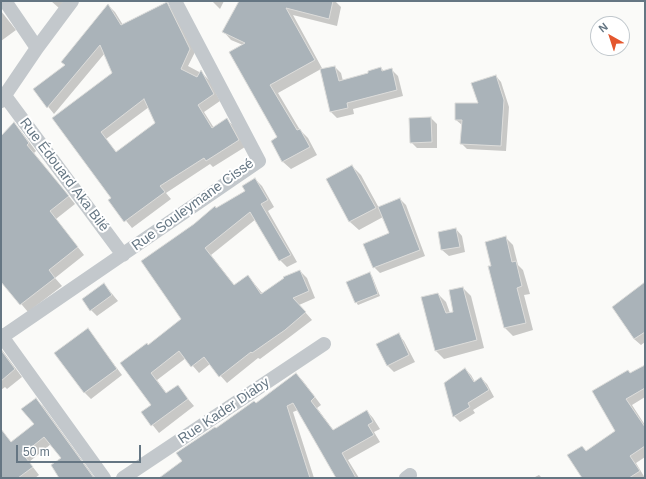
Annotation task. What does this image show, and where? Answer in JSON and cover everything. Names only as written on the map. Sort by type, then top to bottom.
[{"type":"street","points":[[5,1],[37,48]]},
{"type":"street","points":[[3,98],[37,48],[72,1]]},
{"type":"street","name":"Rue Souleymane Cissé","points":[[2,336],[259,161],[175,1]]},
{"type":"street","name":"Rue Édouard Aka Bilé","points":[[3,98],[123,255]]},
{"type":"street","points":[[2,336],[104,478]]},
{"type":"street","name":"Rue Kader Diaby","points":[[123,478],[324,344]]},
{"type":"building","points":[[239,1],[333,1],[329,19],[286,8],[315,60],[270,85],[297,130],[300,129],[310,147],[282,162],[271,141],[277,137],[229,52],[245,43],[222,32]]},
{"type":"building","points":[[167,2],[190,49],[181,69],[197,77],[201,70],[214,94],[198,105],[212,128],[227,118],[239,140],[206,161],[204,158],[160,186],[165,192],[124,222],[108,200],[111,198],[52,118],[112,73],[100,45],[47,108],[33,89],[65,65],[61,62],[108,4],[121,25]],"holes":[[[144,99],[155,123],[116,152],[101,132]]]},
{"type":"building","points":[[335,66],[339,81],[368,73],[368,71],[381,67],[382,71],[392,68],[397,90],[347,103],[348,108],[330,112],[320,69]]},
{"type":"building","points":[[496,75],[504,100],[501,146],[460,144],[462,120],[455,120],[455,103],[478,103],[471,83]]},
{"type":"building","points":[[431,117],[432,142],[410,143],[409,118]]},
{"type":"building","points":[[14,122],[29,143],[27,145],[69,196],[50,211],[78,247],[49,270],[55,278],[20,305],[1,282],[1,136]]},
{"type":"building","points":[[352,165],[376,208],[349,222],[326,179]]},
{"type":"building","points":[[255,178],[268,200],[261,204],[291,255],[279,261],[250,212],[205,248],[234,285],[248,275],[261,294],[284,278],[283,277],[300,270],[309,291],[293,298],[306,312],[285,330],[252,353],[251,352],[219,377],[204,357],[191,367],[179,351],[151,373],[166,393],[178,385],[188,399],[151,426],[141,412],[151,405],[120,363],[147,343],[148,345],[181,319],[141,261],[194,224],[215,206],[216,208],[245,191],[242,186]]},
{"type":"building","points":[[400,198],[420,250],[373,268],[363,244],[389,233],[378,207]]},
{"type":"building","points":[[456,228],[460,247],[441,250],[438,232]]},
{"type":"building","points":[[506,236],[512,262],[516,261],[522,286],[517,288],[526,323],[504,328],[488,266],[491,266],[485,242]]},
{"type":"building","points":[[370,272],[378,294],[355,303],[346,282]]},
{"type":"building","points":[[645,282],[645,332],[634,339],[612,307]]},
{"type":"building","points":[[104,283],[112,295],[90,311],[82,299]]},
{"type":"building","points":[[463,287],[477,340],[435,351],[421,297],[438,293],[446,313],[453,312],[449,290]]},
{"type":"building","points":[[88,328],[117,369],[84,393],[54,353]]},
{"type":"building","points":[[399,333],[409,355],[387,366],[376,344]]},
{"type":"building","points":[[1,350],[15,369],[1,381]]},
{"type":"building","points":[[645,365],[645,388],[626,399],[645,427],[645,446],[630,456],[640,471],[629,478],[582,478],[567,455],[582,446],[586,451],[615,431],[592,391],[628,370],[630,373]]},
{"type":"building","points":[[465,368],[474,382],[481,377],[489,390],[468,403],[470,407],[453,417],[444,383]]},
{"type":"building","points":[[296,373],[315,397],[311,401],[333,430],[367,410],[373,422],[368,425],[374,435],[342,453],[356,478],[336,478],[293,403],[287,406],[310,478],[159,478],[182,461],[176,453],[215,427],[216,428],[254,401],[256,403]]},
{"type":"building","points":[[36,398],[94,478],[59,478],[51,465],[61,458],[44,437],[23,454],[33,467],[18,478],[1,478],[1,429],[11,442],[34,424],[21,409]]}]
